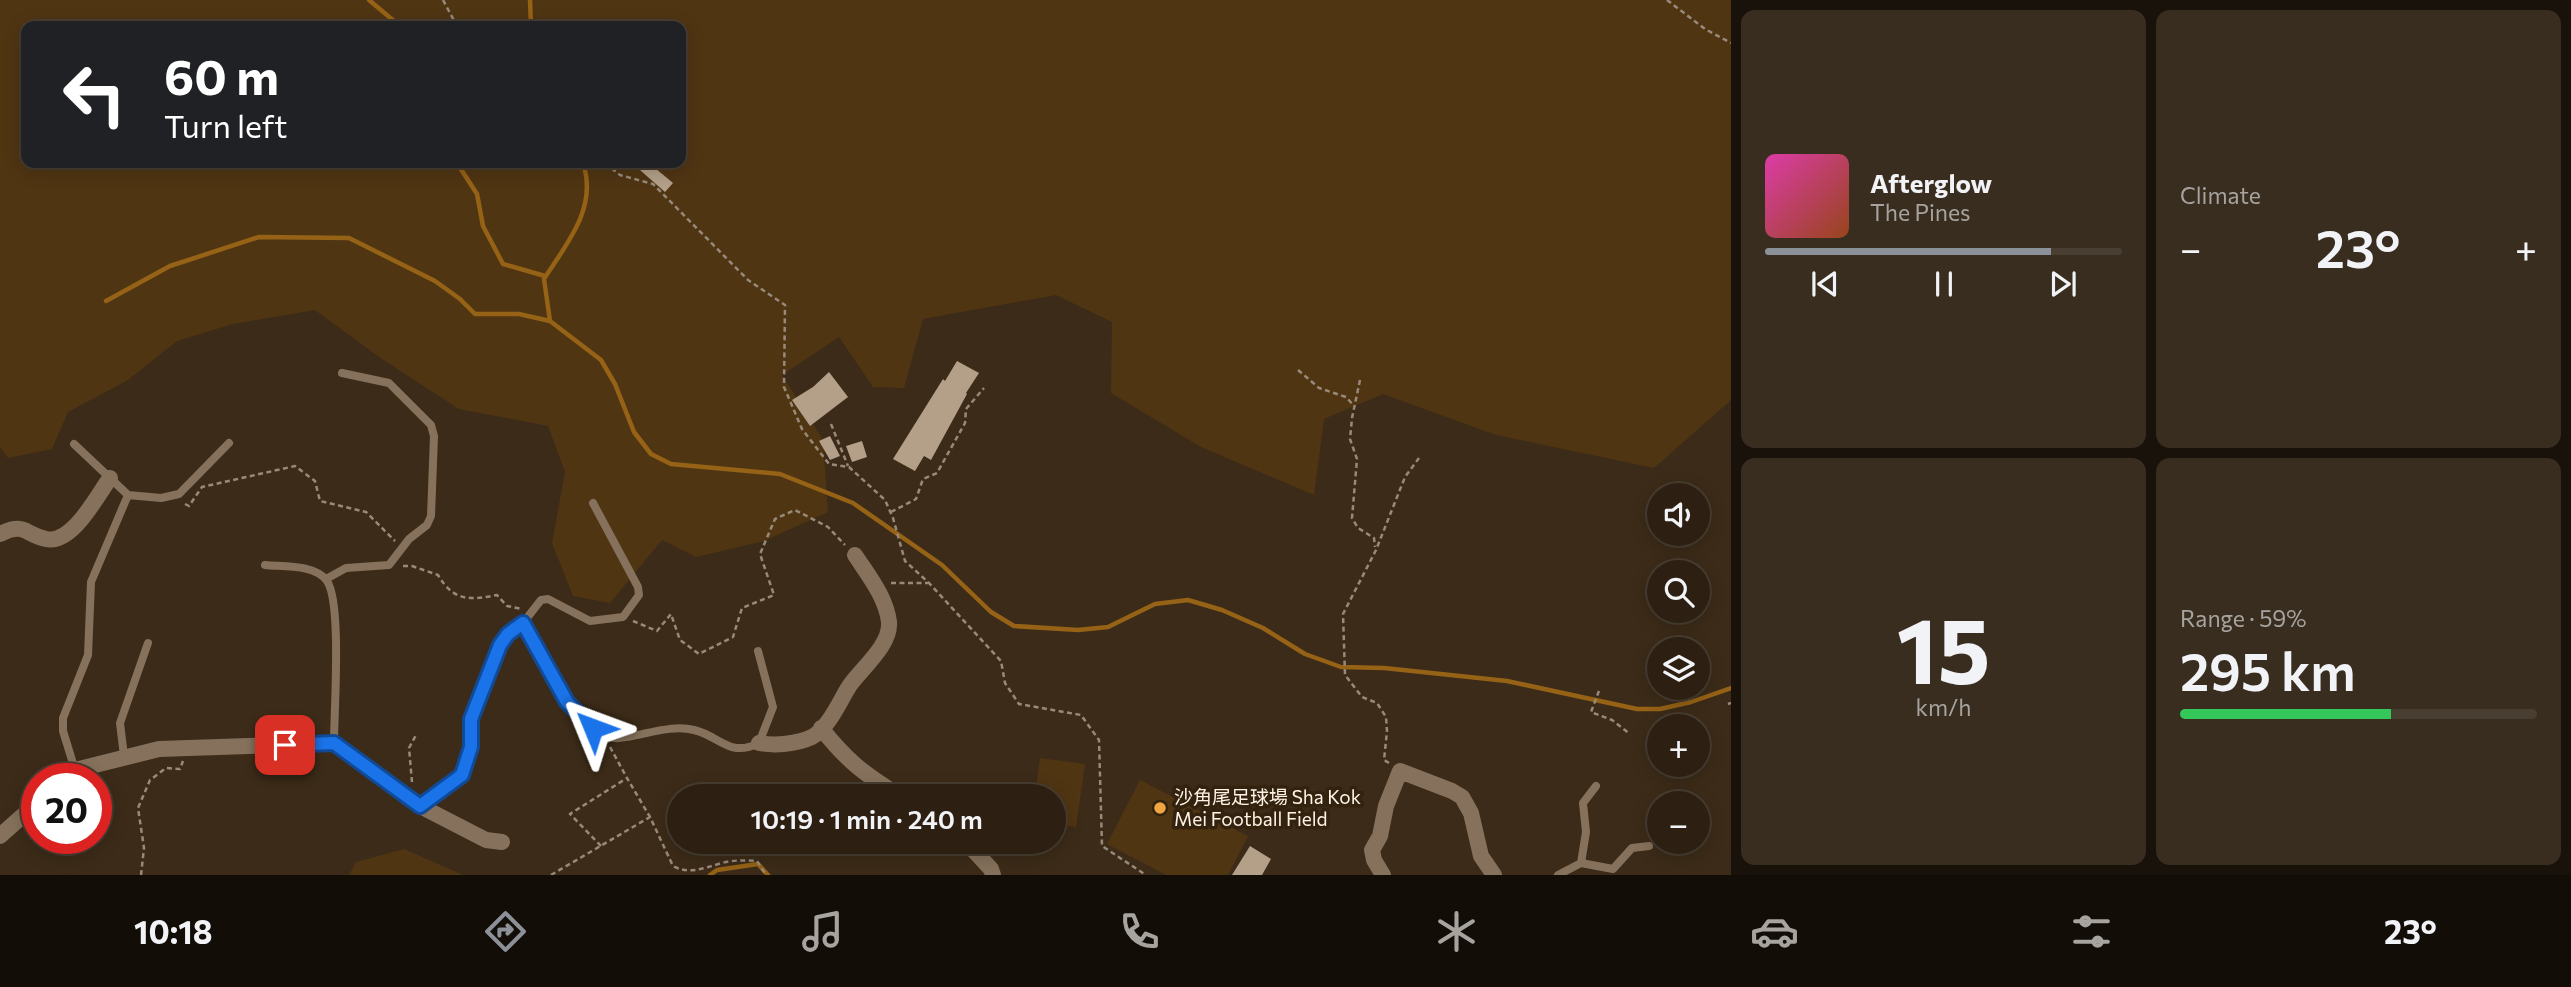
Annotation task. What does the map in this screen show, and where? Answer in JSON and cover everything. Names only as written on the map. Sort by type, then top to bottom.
[{"type":"street","points":[[0,534],[21,528],[46,539],[58,538],[71,532],[110,478]]},
{"type":"street","points":[[759,743],[774,745],[813,737],[835,712],[850,686],[873,659],[890,624],[882,598],[855,555]]},
{"type":"street","points":[[821,728],[843,756],[881,784]]},
{"type":"street","points":[[102,763],[159,748],[334,743],[417,803],[486,840],[502,842]]},
{"type":"street","points":[[1383,875],[1374,860],[1372,850],[1380,836],[1385,806],[1400,771],[1462,797],[1471,813],[1481,856],[1494,875]]},
{"type":"street","points":[[0,836],[21,817]]},
{"type":"street","points":[[977,854],[993,875]]},
{"type":"lane","points":[[326,579],[346,568],[383,567],[393,560],[409,539],[427,525],[431,516],[434,436],[430,425],[389,383],[342,373]]},
{"type":"lane","points":[[74,444],[128,495],[170,498],[179,495],[229,443]]},
{"type":"lane","points":[[67,763],[63,718],[88,654],[91,582],[128,495]]},
{"type":"lane","points":[[417,803],[462,775],[471,747],[471,719],[500,645],[508,634],[523,623],[541,600],[548,599],[590,621],[623,617],[639,595],[638,587],[593,503]]},
{"type":"lane","points":[[265,565],[310,570],[326,579],[335,605],[334,743]]},
{"type":"lane","points":[[523,623],[567,702],[604,737],[617,739],[676,729],[695,730],[723,745],[739,749],[759,743],[773,708],[758,651]]},
{"type":"lane","points":[[124,756],[120,723],[148,643]]},
{"type":"lane","points":[[1581,863],[1586,832],[1583,803],[1596,786]]},
{"type":"lane","points":[[1558,875],[1581,863],[1614,869],[1632,848],[1647,846]]},
{"type":"path","points":[[443,0],[454,21]]},
{"type":"path","points":[[1667,0],[1705,29],[1731,43]]},
{"type":"path","points":[[612,168],[620,175],[653,184],[748,280],[785,305],[784,387],[802,429],[829,464],[849,467]]},
{"type":"path","points":[[1298,370],[1319,388],[1346,397],[1355,407]]},
{"type":"path","points":[[1360,380],[1350,439],[1357,459],[1352,518],[1358,528],[1374,538],[1376,550]]},
{"type":"path","points":[[891,512],[916,499],[923,479],[937,472],[965,423],[966,408],[984,388]]},
{"type":"path","points":[[831,424],[849,467],[885,500],[894,518],[905,561],[929,583],[1001,662],[1005,682],[1019,704],[1081,715],[1099,740],[1102,846],[1146,875]]},
{"type":"path","points":[[1400,771],[1384,760],[1386,717],[1377,703],[1362,697],[1345,675],[1342,626],[1343,614],[1376,550],[1405,477],[1419,458]]},
{"type":"path","points":[[170,498],[189,506],[202,487],[295,466],[315,481],[320,501],[366,512],[397,542],[393,560]]},
{"type":"path","points":[[623,617],[657,631],[671,614],[680,640],[699,654],[733,637],[742,608],[774,595],[760,554],[775,519],[795,510],[828,527],[855,555]]},
{"type":"path","points":[[383,567],[412,566],[438,575],[446,588],[470,600],[498,595],[506,606],[532,611]]},
{"type":"path","points":[[873,583],[929,583]]},
{"type":"path","points":[[1599,691],[1591,712],[1612,720],[1630,733]]},
{"type":"path","points":[[416,735],[409,748],[417,803]]},
{"type":"path","points":[[604,737],[650,817],[673,866],[686,874],[694,875],[721,863],[757,860],[766,875]]},
{"type":"path","points":[[141,875],[144,848],[138,808],[150,780],[166,768],[180,769],[189,748]]},
{"type":"path","points":[[601,846],[570,814],[626,778]]},
{"type":"path","points":[[551,875],[650,817]]},
{"type":"shaded area","points":[[0,0],[1731,0],[1731,400],[1654,468],[1496,435],[1383,394],[1324,419],[1314,495],[1201,447],[1111,393],[1112,322],[1056,295],[923,319],[904,388],[873,387],[839,337],[782,375],[823,440],[828,512],[764,541],[696,557],[662,540],[610,603],[573,596],[552,543],[565,472],[548,426],[459,409],[382,359],[315,310],[233,324],[177,341],[128,380],[68,412],[52,449],[8,458],[0,447]]},
{"type":"shaded area","points":[[1040,758],[1085,764],[1076,827],[1066,826],[1066,784],[1037,784]]},
{"type":"shaded area","name":"沙角尾足球場 Sha Kok Mei Football Field","points":[[1140,780],[1248,836],[1228,875],[1166,875],[1107,844]]},
{"type":"shaded area","points":[[404,849],[463,875],[349,875],[356,862]]},
{"type":"building","points":[[638,168],[655,168],[673,183],[665,192]]},
{"type":"building","points":[[957,361],[979,373],[931,460],[924,456],[915,471],[893,459]]},
{"type":"building","points":[[829,372],[848,397],[810,426],[792,400],[813,387]]},
{"type":"building","points":[[830,436],[840,456],[830,460],[819,441]]},
{"type":"building","points":[[862,441],[867,457],[852,462],[846,446]]},
{"type":"building","points":[[1250,846],[1271,859],[1262,875],[1232,875]]},
{"type":"waterway","points":[[369,0],[394,21]]},
{"type":"waterway","points":[[530,0],[531,21]]},
{"type":"waterway","points":[[460,168],[477,194],[483,226],[503,264],[545,276]]},
{"type":"waterway","points":[[550,321],[544,279],[578,224],[586,195],[584,168]]},
{"type":"waterway","points":[[106,301],[170,266],[259,237],[349,238],[435,281],[475,314],[519,314],[550,321],[601,360],[615,384],[634,432],[651,454],[671,464],[780,474],[853,503],[942,565],[991,612],[1014,626],[1078,630],[1108,627],[1155,604],[1188,600],[1222,610],[1263,628],[1305,654],[1341,667],[1384,668],[1507,681],[1637,709],[1660,709],[1731,688]]},
{"type":"waterway","points":[[710,875],[717,870],[758,864],[768,875]]},
{"type":"place","name":"沙角尾足球場 Sha Kok Mei Football Field","points":[[1160,808]]},
{"type":"route","points":[[285,745],[334,743],[414,799],[420,806],[462,775],[471,747],[471,719],[500,645],[508,634],[523,623],[567,702],[593,728]]}]
